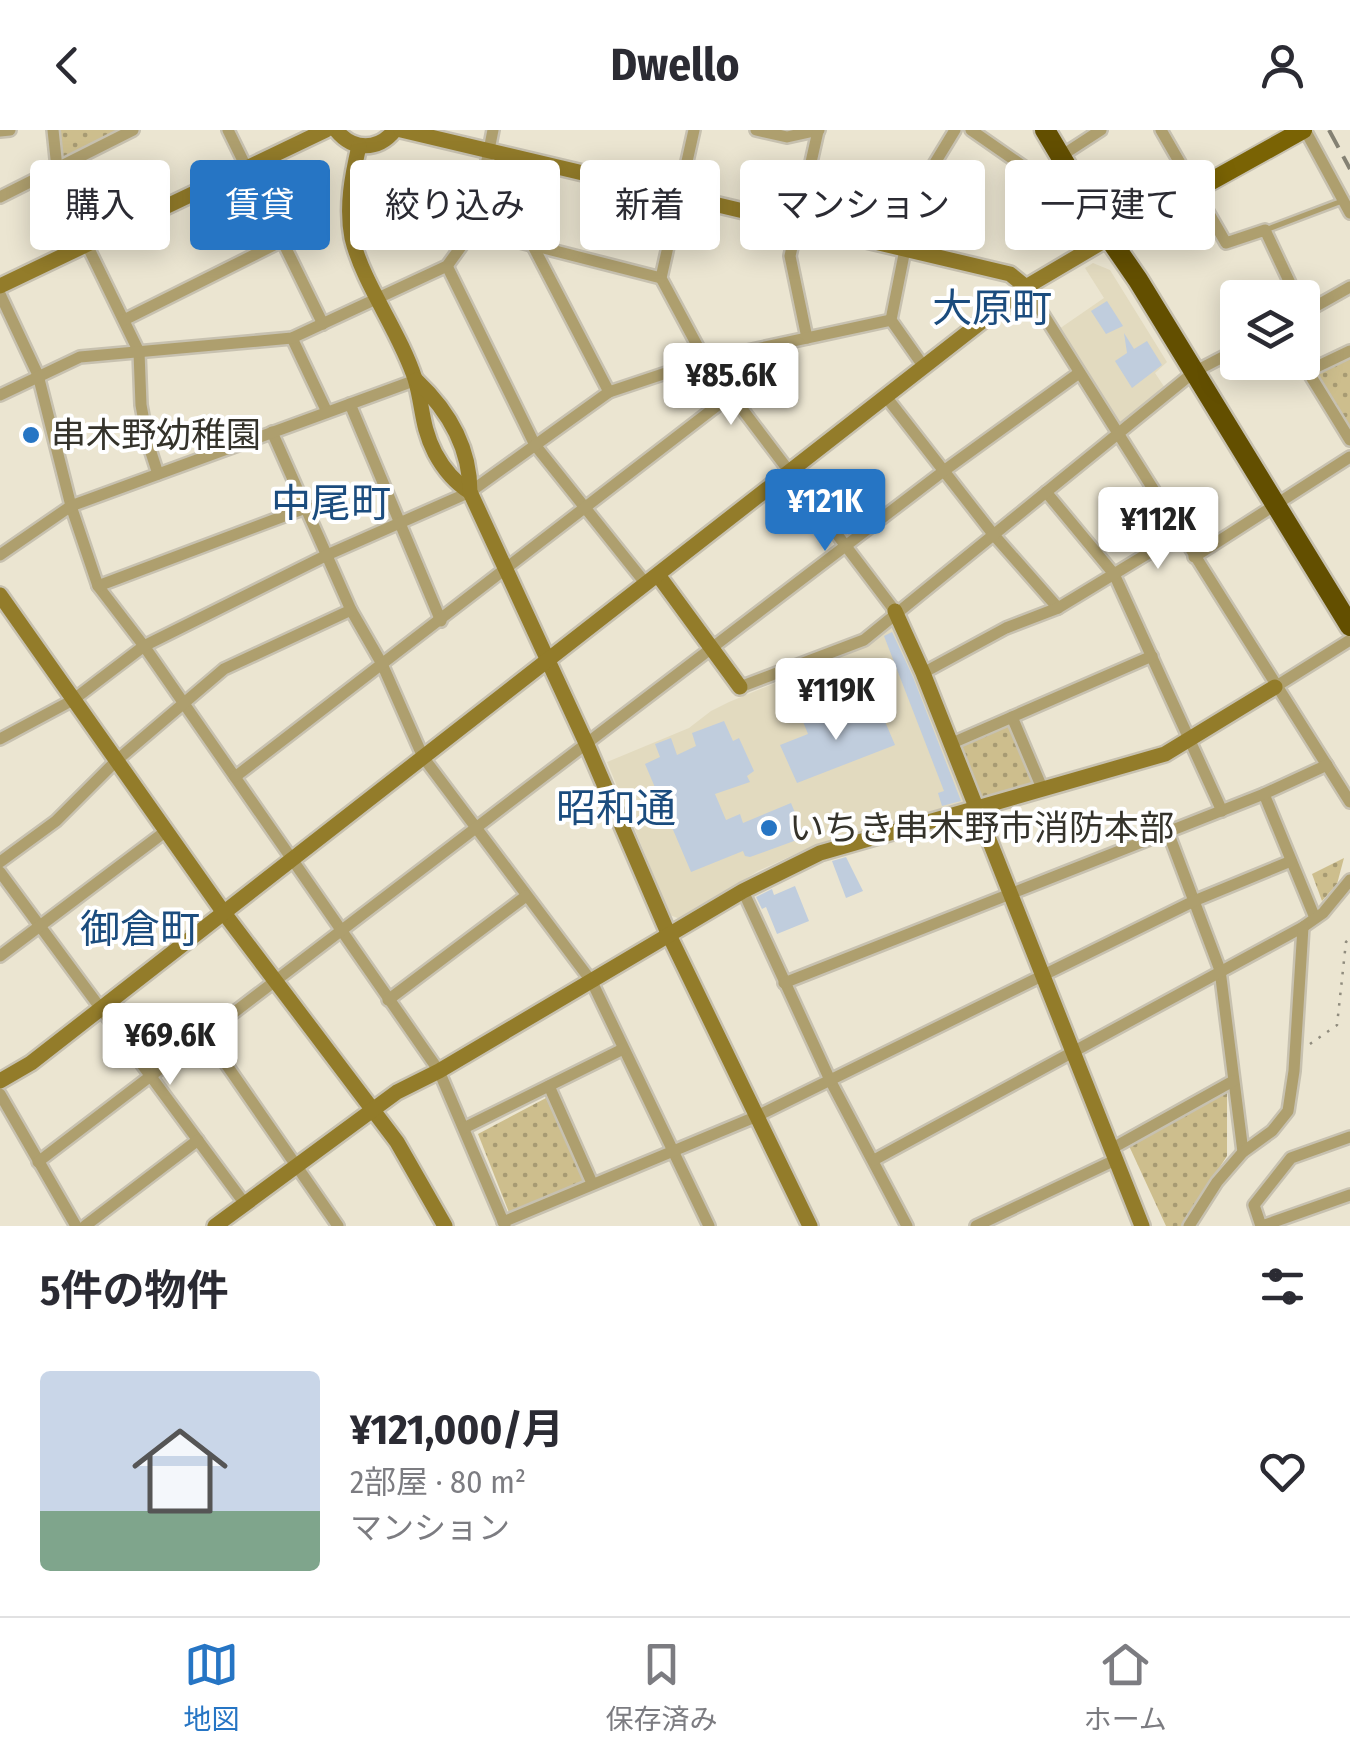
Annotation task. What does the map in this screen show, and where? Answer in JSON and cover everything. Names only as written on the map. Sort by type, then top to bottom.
[{"type":"highway","points":[[1045,130],[1063,160]]},
{"type":"highway","points":[[1116,250],[1350,626]]},
{"type":"main road","points":[[1215,179],[1304,130]]},
{"type":"street","points":[[0,131],[10,130]]},
{"type":"street","points":[[53,130],[56,160]]},
{"type":"street","points":[[73,160],[132,130]]},
{"type":"street","points":[[228,130],[243,160]]},
{"type":"street","points":[[264,160],[326,130]]},
{"type":"street","points":[[336,130],[359,146],[376,145],[398,130],[580,174]]},
{"type":"street","points":[[486,160],[493,130]]},
{"type":"street","points":[[687,160],[694,130]]},
{"type":"street","points":[[756,130],[787,137],[819,130],[812,160]]},
{"type":"street","points":[[936,160],[955,130]]},
{"type":"street","points":[[970,130],[1014,160]]},
{"type":"street","points":[[1061,156],[1101,130]]},
{"type":"street","points":[[1161,130],[1178,160]]},
{"type":"street","points":[[1304,130],[1347,207]]},
{"type":"street","points":[[359,146],[349,210],[352,238],[416,380],[420,410],[434,450],[456,484],[470,492]]},
{"type":"street","points":[[0,196],[30,181]]},
{"type":"street","points":[[1215,224],[1226,243],[1265,230],[1289,280]]},
{"type":"street","points":[[0,286],[75,250]]},
{"type":"street","points":[[91,250],[139,352],[141,405],[158,474]]},
{"type":"street","points":[[124,320],[264,250]]},
{"type":"street","points":[[286,250],[322,324]]},
{"type":"street","points":[[0,394],[80,357],[292,338],[447,266],[458,250]]},
{"type":"street","points":[[535,250],[609,392]]},
{"type":"street","points":[[555,250],[661,278]]},
{"type":"street","points":[[667,250],[661,278],[705,360],[895,611],[1142,1226]]},
{"type":"street","points":[[791,250],[806,338]]},
{"type":"street","points":[[924,367],[890,320],[905,250],[1010,274],[1026,287],[1350,802]]},
{"type":"street","points":[[0,1081],[31,1063],[1026,287],[1088,250]]},
{"type":"street","points":[[447,266],[536,445],[584,509],[652,580],[740,687],[864,640],[1194,372],[1220,358]]},
{"type":"street","points":[[1320,303],[1350,287]]},
{"type":"street","points":[[0,294],[38,375],[71,506],[98,586],[184,702],[439,1071],[504,1224],[592,1183],[755,1117],[1194,901],[1291,861]]},
{"type":"street","points":[[0,739],[74,700],[144,646],[327,555],[470,492],[609,392],[705,360],[890,320]]},
{"type":"street","points":[[292,338],[327,412]]},
{"type":"street","points":[[1320,361],[1350,350]]},
{"type":"street","points":[[38,1162],[945,470],[1079,373]]},
{"type":"street","points":[[0,555],[71,506],[416,380]]},
{"type":"street","points":[[416,380],[452,420],[470,472],[470,492],[587,745],[668,933],[810,1226]]},
{"type":"street","points":[[1313,380],[1350,439]]},
{"type":"street","points":[[236,777],[732,395]]},
{"type":"street","points":[[887,398],[993,534],[1058,608]]},
{"type":"street","points":[[350,404],[441,621]]},
{"type":"street","points":[[272,432],[351,610],[382,664],[423,757],[592,982],[709,1226]]},
{"type":"street","points":[[1194,557],[1350,457]]},
{"type":"street","points":[[1046,492],[1114,574],[1222,811]]},
{"type":"street","points":[[98,586],[308,507]]},
{"type":"street","points":[[923,673],[1006,628],[1058,608],[1180,534]]},
{"type":"street","points":[[1,599],[224,913],[397,1142],[445,1226]]},
{"type":"street","points":[[0,862],[56,821],[116,761],[224,669],[351,610]]},
{"type":"street","points":[[215,1226],[397,1092],[592,982],[743,890],[820,854],[1165,754],[1350,640]]},
{"type":"street","points":[[950,744],[1152,656]]},
{"type":"street","points":[[1012,717],[1042,788]]},
{"type":"street","points":[[784,983],[1222,811],[1327,765]]},
{"type":"street","points":[[1264,794],[1315,918]]},
{"type":"street","points":[[0,956],[166,831]]},
{"type":"street","points":[[1168,832],[1220,970],[1243,1152]]},
{"type":"street","points":[[0,872],[245,1204]]},
{"type":"street","points":[[874,1160],[1302,927],[1350,880]]},
{"type":"street","points":[[743,890],[830,1080],[907,1226]]},
{"type":"street","points":[[388,1000],[526,896]]},
{"type":"street","points":[[1188,1226],[1243,1152],[1272,1131],[1288,1111],[1302,927]]},
{"type":"street","points":[[206,1035],[338,1226]]},
{"type":"street","points":[[464,1128],[623,1050]]},
{"type":"street","points":[[976,1226],[1113,1154],[1234,1081]]},
{"type":"street","points":[[549,1086],[592,1183]]},
{"type":"street","points":[[0,1094],[76,1226]]},
{"type":"street","points":[[1350,1137],[1292,1158],[1254,1205],[1262,1226],[1350,1195]]},
{"type":"street","points":[[85,1226],[198,1140]]},
{"type":"lane","points":[[1265,230],[1347,207]]},
{"type":"path","points":[[1295,1053],[1323,1038],[1338,1024],[1346,942],[1350,938]]},
{"type":"shaded area","points":[[54,130],[128,130],[71,160],[60,160]]},
{"type":"shaded area","points":[[1093,263],[1110,270],[1167,362],[1155,373],[1165,388],[1122,422],[1114,422],[1059,329],[1104,298],[1085,268]]},
{"type":"shaded area","points":[[1350,358],[1350,430],[1318,380],[1320,373]]},
{"type":"shaded area","points":[[889,627],[898,629],[963,805],[804,850],[758,871],[680,919],[670,915],[607,762],[689,728],[729,702],[865,646]]},
{"type":"shaded area","points":[[1005,725],[1011,727],[1035,780],[1033,785],[984,800],[977,794],[959,749],[962,744]]},
{"type":"shaded area","points":[[1344,858],[1337,884],[1322,901],[1312,874]]},
{"type":"shaded area","points":[[1227,1088],[1227,1156],[1181,1226],[1166,1226],[1124,1135]]},
{"type":"shaded area","points":[[546,1098],[586,1184],[510,1215],[478,1134]]},
{"type":"building","points":[[1107,301],[1123,326],[1106,334],[1091,311]]},
{"type":"building","points":[[1124,333],[1134,349],[1147,341],[1162,365],[1132,388],[1115,361],[1127,353]]},
{"type":"building","points":[[892,632],[961,801],[942,806],[938,793],[944,791],[884,636]]},
{"type":"building","points":[[878,705],[895,745],[797,783],[780,745],[808,734],[802,719],[825,711],[830,724]]},
{"type":"building","points":[[724,721],[733,741],[739,738],[754,771],[747,776],[750,782],[715,794],[726,820],[740,814],[743,823],[791,803],[805,837],[750,857],[743,851],[691,872],[645,764],[660,757],[655,744],[671,738],[677,755],[696,746],[692,733]]},
{"type":"building","points":[[846,857],[863,891],[846,898],[832,861]]},
{"type":"building","points":[[795,886],[809,921],[777,934],[766,907],[762,909],[756,897],[772,889],[774,895]]},
{"type":"railway","points":[[1329,130],[1350,169]]},
{"type":"place","name":"串木野幼稚園","points":[[31,435]]},
{"type":"place","name":"いちき串木野市消防本部","points":[[769,828]]},
{"type":"district","name":"大原町","points":[[992,308]]},
{"type":"district","name":"中尾町","points":[[331,503]]},
{"type":"district","name":"昭和通","points":[[616,808]]},
{"type":"district","name":"御倉町","points":[[140,929]]}]
